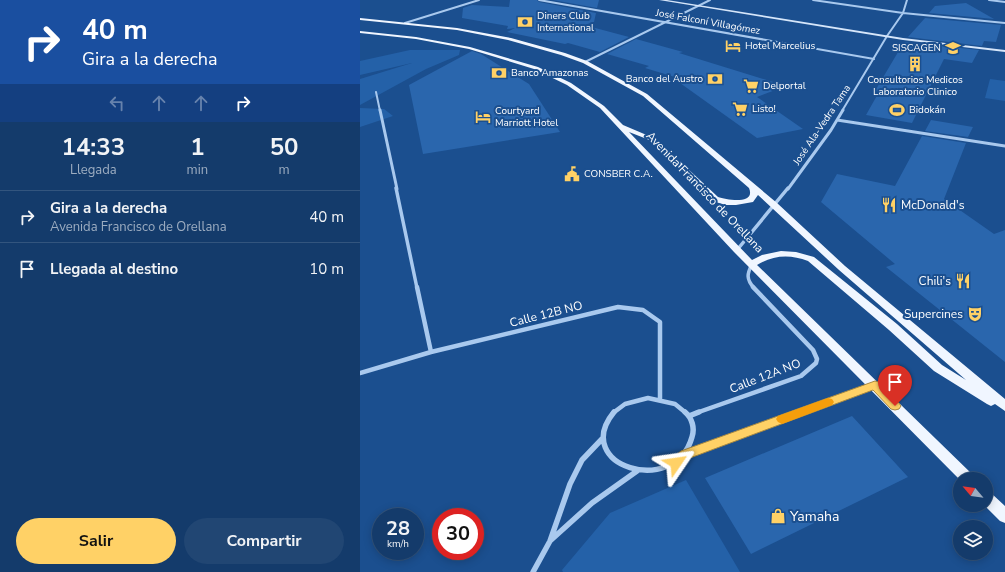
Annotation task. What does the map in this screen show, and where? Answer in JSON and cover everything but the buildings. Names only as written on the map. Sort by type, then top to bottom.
[{"type":"main road","points":[[360,19],[457,29],[509,39],[563,54],[585,62],[645,95],[774,205],[842,268],[1005,406]]},
{"type":"main road","name":"Avenida Francisco de Orellana","points":[[360,32],[416,38],[470,48],[536,68],[569,84],[602,107],[737,250],[875,385],[961,472]]},
{"type":"main road","points":[[620,126],[654,140],[715,199],[732,203],[747,202],[754,196],[755,192],[753,187]]},
{"type":"main road","points":[[752,264],[766,256],[782,253],[797,254],[811,259],[893,327],[938,368],[1005,409]]},
{"type":"main road","points":[[993,504],[1005,516]]},
{"type":"street","points":[[405,23],[479,0]]},
{"type":"street","name":"José Falconí Villagómez","points":[[539,0],[874,59]]},
{"type":"street","points":[[661,0],[903,39],[1005,52]]},
{"type":"street","points":[[585,62],[710,0]]},
{"type":"street","points":[[813,0],[903,13],[1005,23]]},
{"type":"street","name":"José Ala-Vedra Tama","points":[[737,250],[809,161],[837,120],[887,36],[903,13],[908,0]]},
{"type":"street","points":[[989,0],[1005,2]]},
{"type":"street","points":[[887,36],[1005,48]]},
{"type":"street","points":[[376,92],[431,352]]},
{"type":"street","points":[[837,120],[1005,146]]},
{"type":"street","name":"Calle 12A NO","points":[[689,416],[801,376],[816,363],[817,359],[813,350],[748,282],[747,274],[752,264]]},
{"type":"street","name":"Calle 12B NO","points":[[360,372],[431,352],[618,308],[643,310],[660,322],[660,399]]},
{"type":"street","points":[[685,455],[875,385]]},
{"type":"street","points":[[648,398],[660,399],[682,408],[689,416],[693,425],[694,435],[692,445],[685,455],[676,463],[664,468],[650,471],[636,470],[616,462],[604,447],[602,439],[603,429],[607,420],[622,406],[635,400],[648,398]]},
{"type":"street","points":[[533,572],[550,542],[570,484],[582,460],[602,439]]},
{"type":"street","points":[[550,542],[580,512],[636,470]]},
{"type":"shaded area","points":[[410,50],[460,50],[459,55],[426,69],[360,105],[360,79],[412,63],[360,75],[360,61]]},
{"type":"shaded area","points":[[990,79],[1005,81],[1005,101],[985,98]]},
{"type":"shaded area","points":[[360,108],[384,109],[393,116],[360,127]]},
{"type":"shaded area","points":[[686,480],[740,572],[563,572],[562,570],[610,513]]},
{"type":"slow traffic","points":[[782,419],[828,402]]},
{"type":"place","name":"Diners Club International","points":[[525,22]]},
{"type":"place","name":"Hotel Marcelius","points":[[733,46]]},
{"type":"place","name":"SISCAGEN","points":[[953,48]]},
{"type":"place","name":"Consultorios Medicos Laboratorio Clinico","points":[[915,64]]},
{"type":"place","name":"Banco Amazonas","points":[[499,73]]},
{"type":"place","name":"Banco del Austro","points":[[715,79]]},
{"type":"place","name":"Delportal","points":[[751,86]]},
{"type":"place","name":"Listo!","points":[[740,109]]},
{"type":"place","name":"Bidokán","points":[[897,110]]},
{"type":"place","name":"Courtyard Marriott Hotel","points":[[483,117]]},
{"type":"place","name":"CONSBER C.A.","points":[[572,174]]},
{"type":"place","name":"McDonald's","points":[[889,205]]},
{"type":"place","name":"Chili's","points":[[963,281]]},
{"type":"place","name":"Supercines","points":[[975,314]]},
{"type":"place","name":"Yamaha","points":[[778,516]]},
{"type":"route","points":[[676,463],[685,455],[875,385],[895,406]]}]
